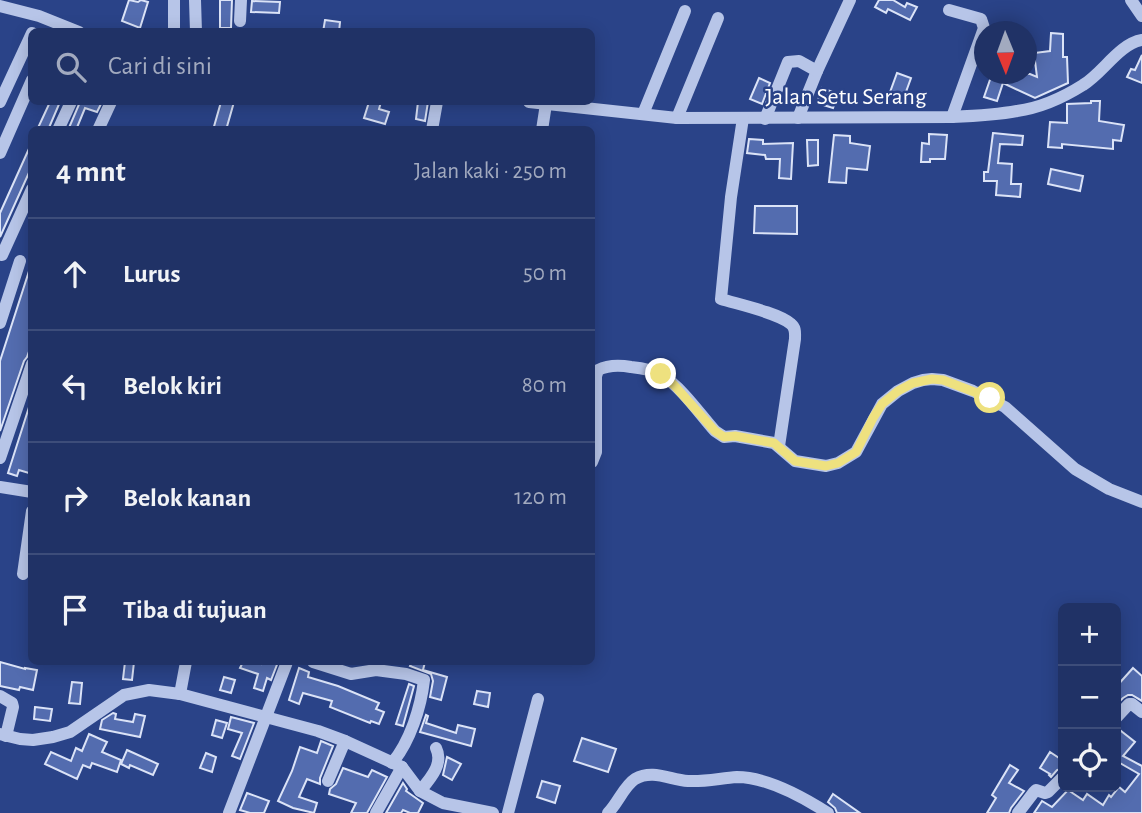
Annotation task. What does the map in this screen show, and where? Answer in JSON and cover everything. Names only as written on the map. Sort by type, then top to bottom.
[{"type":"street","points":[[174,0],[174,28]]},
{"type":"street","points":[[195,0],[196,28]]},
{"type":"street","points":[[240,21],[241,0]]},
{"type":"street","points":[[798,118],[849,0]]},
{"type":"street","points":[[1132,0],[1142,16]]},
{"type":"street","points":[[0,6],[39,16],[55,27]]},
{"type":"street","points":[[643,114],[685,10]]},
{"type":"street","points":[[949,10],[981,19],[984,28],[952,117]]},
{"type":"street","points":[[34,28],[39,16]]},
{"type":"street","points":[[677,118],[718,18]]},
{"type":"street","name":"Jalan Setu Serang","points":[[556,105],[677,118],[952,117],[1020,111],[1041,105],[1084,85],[1125,47],[1142,40]]},
{"type":"street","points":[[0,102],[28,41]]},
{"type":"street","points":[[765,118],[788,62],[799,61],[817,71]]},
{"type":"street","points":[[0,153],[28,89]]},
{"type":"street","points":[[60,126],[70,105]]},
{"type":"street","points":[[101,126],[110,105]]},
{"type":"street","points":[[433,126],[436,105]]},
{"type":"street","points":[[543,126],[546,105]]},
{"type":"street","points":[[743,118],[731,197],[721,299],[778,317],[790,322],[794,328],[795,339],[779,446]]},
{"type":"street","points":[[0,323],[26,263],[1,254],[28,198]]},
{"type":"street","points":[[595,454],[596,376],[598,370],[614,366],[628,366],[661,374],[715,431],[724,437],[735,436],[774,443],[795,461],[826,466],[838,463],[856,452],[882,404],[913,383],[932,379],[943,380],[973,391],[1005,407],[1075,469],[1109,489],[1142,502]]},
{"type":"street","points":[[0,458],[28,376]]},
{"type":"street","points":[[0,487],[28,491]]},
{"type":"street","points":[[23,575],[28,540]]},
{"type":"street","points":[[180,694],[185,665]]},
{"type":"street","points":[[229,813],[287,665]]},
{"type":"street","points":[[327,665],[351,674],[405,668],[424,681],[412,728],[376,813]]},
{"type":"street","points":[[0,696],[12,703],[13,707],[3,735],[33,740],[70,732],[124,695],[149,690],[180,694],[318,731],[345,741],[397,765],[420,790],[443,803],[493,813]]},
{"type":"street","points":[[508,813],[538,699]]},
{"type":"street","points":[[1121,713],[1129,704],[1142,712]]},
{"type":"street","points":[[328,781],[345,741]]},
{"type":"street","points":[[420,790],[437,765],[439,758],[436,748]]},
{"type":"street","points":[[608,813],[630,783],[645,775],[658,775],[687,781],[754,778],[793,794],[828,813]]},
{"type":"street","points":[[1018,813],[1034,792],[1048,792],[1058,782]]},
{"type":"building","points":[[129,0],[148,2],[140,28],[122,21]]},
{"type":"building","points":[[220,0],[232,0],[231,28],[220,28]]},
{"type":"building","points":[[879,0],[893,0],[905,7],[907,3],[917,7],[910,20],[888,9],[886,13],[875,7]]},
{"type":"building","points":[[252,1],[280,2],[279,13],[251,12]]},
{"type":"building","points":[[325,20],[340,22],[339,28],[324,28]]},
{"type":"building","points":[[1051,33],[1063,34],[1063,57],[1067,57],[1068,83],[1035,98],[1005,84],[1037,84],[1037,53],[1050,51]]},
{"type":"building","points":[[1142,55],[1142,83],[1127,77],[1131,69],[1135,70]]},
{"type":"building","points":[[897,73],[911,78],[903,100],[889,95]]},
{"type":"building","points":[[759,78],[770,83],[762,104],[750,99]]},
{"type":"building","points":[[989,84],[1003,84],[997,101],[984,97]]},
{"type":"building","points":[[822,88],[838,94],[833,108],[817,103]]},
{"type":"building","points":[[1100,101],[1099,121],[1124,125],[1121,141],[1113,140],[1113,149],[1062,144],[1062,148],[1048,147],[1050,122],[1067,123],[1067,104]]},
{"type":"building","points":[[49,105],[59,105],[50,126],[39,126]]},
{"type":"building","points":[[79,105],[100,105],[97,112],[85,108],[78,126],[70,126]]},
{"type":"building","points":[[220,105],[233,105],[227,126],[214,126]]},
{"type":"building","points":[[368,105],[380,105],[379,109],[389,112],[385,124],[364,118]]},
{"type":"building","points":[[418,105],[428,105],[425,121],[416,119]]},
{"type":"building","points":[[993,133],[1023,136],[1022,145],[1000,144],[998,163],[1012,164],[1011,184],[1021,184],[1020,197],[996,195],[997,181],[984,181],[984,172],[988,172]]},
{"type":"building","points":[[929,134],[947,135],[945,159],[921,162],[922,143],[929,144]]},
{"type":"building","points":[[834,135],[850,136],[850,143],[870,146],[867,170],[847,168],[846,183],[829,182]]},
{"type":"building","points":[[749,139],[763,140],[763,144],[793,143],[791,179],[779,178],[780,159],[766,159],[765,155],[747,153]]},
{"type":"building","points":[[807,140],[818,140],[818,165],[808,166]]},
{"type":"building","points":[[28,151],[28,175],[0,237],[0,213]]},
{"type":"building","points":[[1051,169],[1083,176],[1080,191],[1048,184]]},
{"type":"building","points":[[755,206],[797,206],[797,234],[754,233]]},
{"type":"building","points":[[28,274],[28,354],[0,431],[0,361]]},
{"type":"building","points":[[28,410],[28,473],[19,470],[17,476],[8,473]]},
{"type":"building","points":[[0,662],[37,670],[33,690],[0,686]]},
{"type":"building","points":[[125,665],[134,665],[132,680],[123,679]]},
{"type":"building","points":[[242,665],[277,665],[271,680],[267,678],[263,691],[254,688],[258,674],[240,668]]},
{"type":"building","points":[[424,665],[423,670],[447,677],[441,700],[430,697],[433,681],[431,674],[410,666]]},
{"type":"building","points":[[299,668],[309,672],[308,677],[379,703],[376,709],[384,712],[379,724],[330,707],[332,701],[303,693],[299,704],[289,700]]},
{"type":"building","points":[[1133,668],[1142,676],[1142,701],[1132,695],[1121,700],[1121,681]]},
{"type":"building","points":[[224,677],[235,680],[231,693],[220,690]]},
{"type":"building","points":[[72,682],[82,683],[80,704],[69,703]]},
{"type":"building","points":[[409,684],[414,686],[403,726],[396,724]]},
{"type":"building","points":[[477,691],[490,693],[488,707],[474,704]]},
{"type":"building","points":[[35,707],[52,709],[50,721],[34,719]]},
{"type":"building","points":[[113,713],[116,714],[115,719],[133,722],[135,714],[145,716],[140,737],[100,729],[102,720]]},
{"type":"building","points":[[426,715],[426,723],[456,733],[458,725],[475,729],[471,746],[420,732]]},
{"type":"building","points":[[231,717],[254,723],[240,759],[232,756],[242,733],[228,729]]},
{"type":"building","points":[[216,720],[227,723],[222,738],[212,735]]},
{"type":"building","points":[[1121,731],[1135,742],[1123,756],[1142,766],[1142,813],[1034,813],[1042,801],[1052,807],[1066,792],[1083,800],[1087,794],[1103,805],[1109,795],[1111,797],[1115,792],[1121,792],[1121,789],[1125,792],[1139,774],[1121,764]]},
{"type":"building","points":[[89,734],[107,742],[102,752],[121,760],[117,772],[92,763],[90,768],[83,765],[77,779],[45,764],[51,752],[71,761],[76,748],[82,751]]},
{"type":"building","points":[[582,738],[616,749],[608,772],[574,761]]},
{"type":"building","points":[[321,741],[333,746],[320,784],[307,779],[299,797],[317,803],[314,813],[278,801],[300,747],[317,753]]},
{"type":"building","points":[[127,750],[158,764],[153,775],[121,764]]},
{"type":"building","points":[[1050,752],[1058,757],[1058,770],[1051,777],[1040,768]]},
{"type":"building","points":[[206,753],[216,757],[212,772],[200,768]]},
{"type":"building","points":[[447,757],[461,764],[452,780],[443,775]]},
{"type":"building","points":[[1010,765],[1018,770],[1009,783],[1024,791],[1009,813],[987,813],[996,798],[992,795]]},
{"type":"building","points":[[343,768],[368,777],[372,770],[387,777],[367,813],[351,813],[356,803],[329,794]]},
{"type":"building","points":[[542,781],[560,786],[555,803],[537,797]]},
{"type":"building","points":[[403,783],[406,791],[423,803],[418,813],[403,810],[401,813],[386,813]]},
{"type":"building","points":[[247,793],[269,801],[264,813],[240,810]]},
{"type":"building","points":[[833,794],[860,813],[837,813],[828,802]]},
{"type":"route","points":[[661,374],[715,431],[724,437],[735,436],[774,443],[792,460],[826,466],[838,463],[856,452],[882,404],[913,383],[943,380],[990,398]]}]
